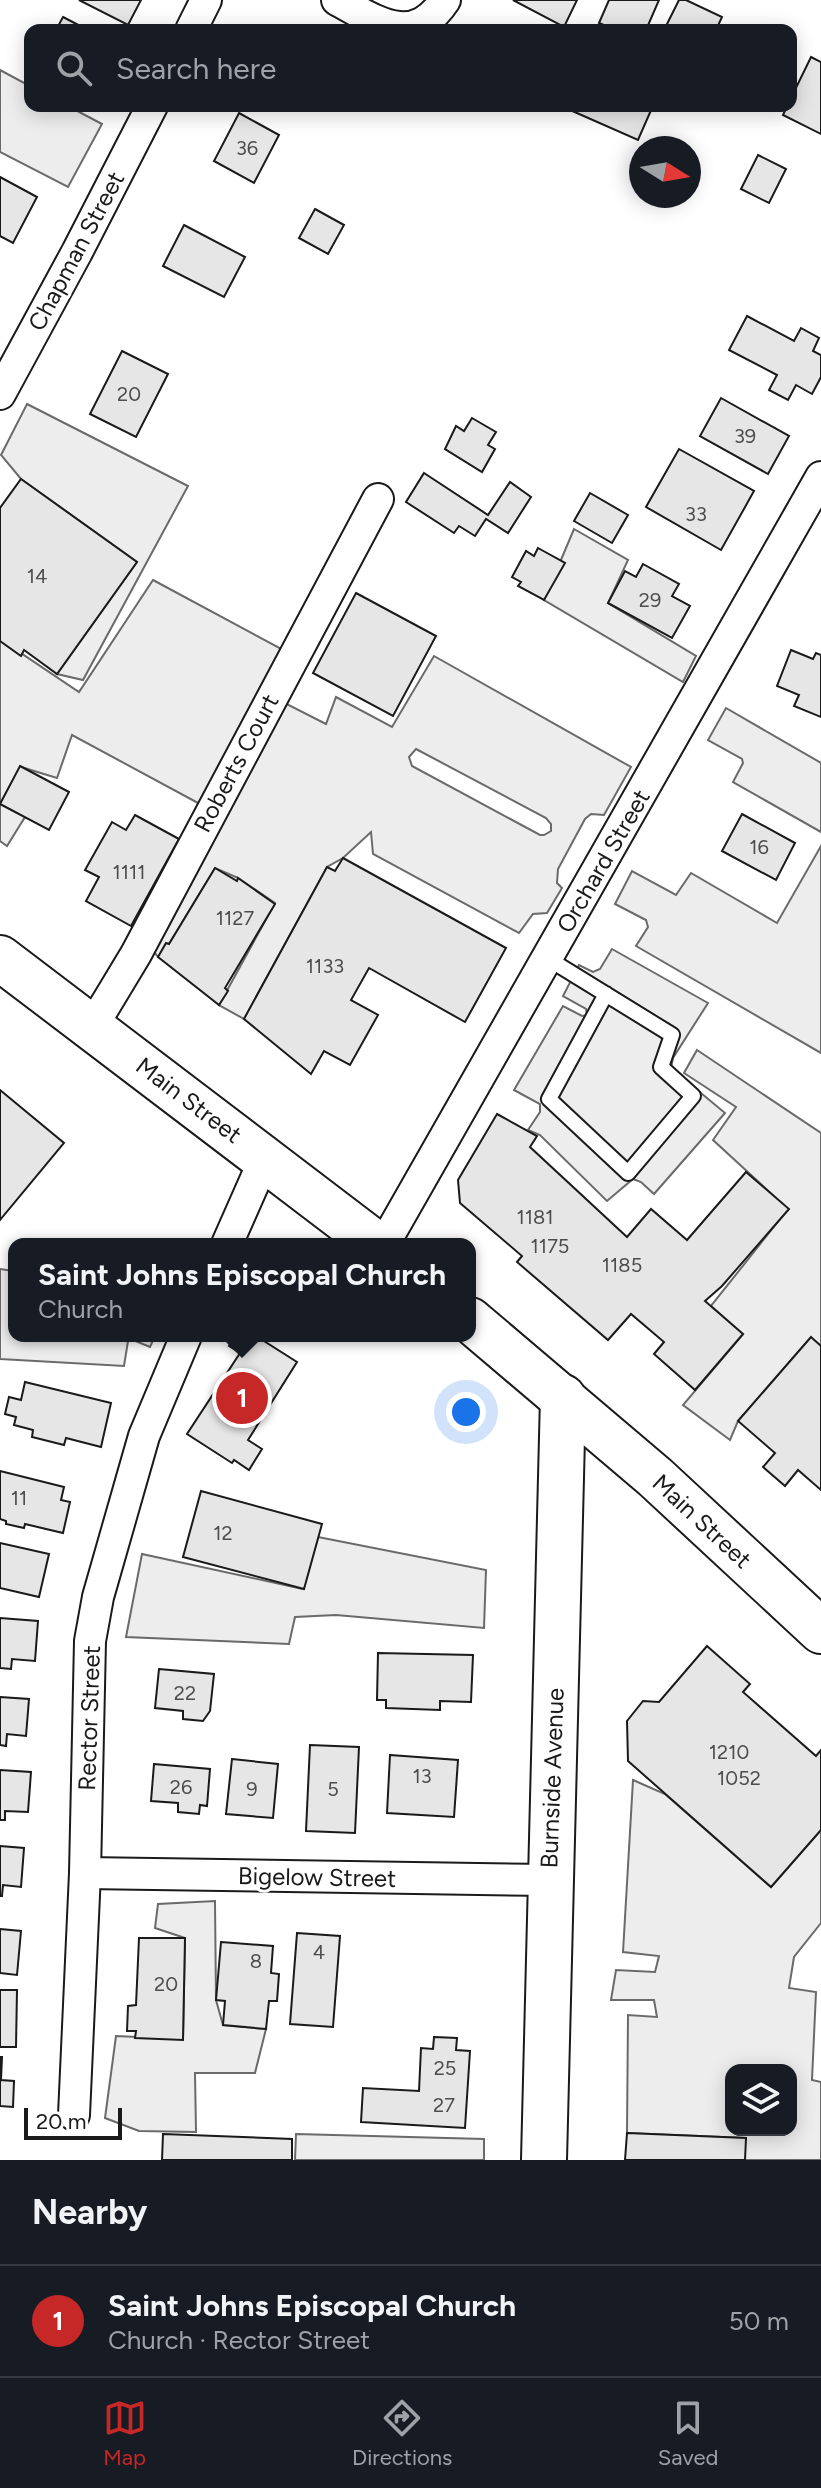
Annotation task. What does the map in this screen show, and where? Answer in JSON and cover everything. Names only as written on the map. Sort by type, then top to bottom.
[{"type":"main road","name":"Main Street","points":[[0,958],[368,1238]]},
{"type":"main road","name":"Main Street","points":[[476,1325],[663,1484],[821,1631]]},
{"type":"main road","name":"Burnside Avenue","points":[[544,2160],[563,1397]]},
{"type":"street","points":[[194,24],[206,0]]},
{"type":"street","points":[[337,0],[387,24]]},
{"type":"street","points":[[421,24],[434,15],[445,0]]},
{"type":"street","name":"Chapman Street","points":[[0,394],[149,112]]},
{"type":"street","name":"Orchard Street","points":[[387,1238],[547,958],[810,522],[821,477]]},
{"type":"street","name":"Roberts Court","points":[[92,1027],[136,954],[378,499]]},
{"type":"street","points":[[230,1238],[265,1158]]},
{"type":"street","name":"Rector Street","points":[[74,2115],[85,1873],[90,1641],[95,1612],[144,1436],[183,1342]]},
{"type":"street","name":"Bigelow Street","points":[[85,1873],[549,1880]]},
{"type":"lane","points":[[547,958],[606,994],[672,1035],[661,1067],[693,1096],[628,1173],[549,1099],[606,994]]},
{"type":"shaded area","points":[[0,70],[24,83],[24,112],[79,112],[102,124],[68,187],[0,152]]},
{"type":"shaded area","points":[[27,404],[188,486],[83,680],[57,674],[137,562],[21,479],[1,455]]},
{"type":"shaded area","points":[[574,529],[628,560],[608,603],[696,656],[683,682],[544,600]]},
{"type":"shaded area","points":[[153,580],[287,652],[211,810],[72,735],[57,778],[21,767],[25,817],[7,846],[0,841],[0,639],[79,692]]},
{"type":"shaded area","points":[[434,656],[631,767],[604,815],[591,814],[585,819],[558,869],[557,883],[562,888],[547,913],[533,914],[519,933],[373,854],[371,832],[343,858],[327,867],[244,1019],[219,1005],[275,903],[238,878],[215,868],[158,957],[148,944],[277,699],[326,724],[336,697],[392,727]],"holes":[[[416,749],[546,818],[551,824],[551,831],[540,835],[412,766],[409,757]]]},
{"type":"shaded area","points":[[726,708],[821,763],[821,832],[733,782],[742,759],[708,740]]},
{"type":"shaded area","points":[[821,846],[821,1053],[636,946],[648,927],[646,920],[615,904],[632,871],[676,895],[691,873],[777,923]]},
{"type":"shaded area","points":[[612,949],[708,1003],[673,1058],[671,1068],[725,1113],[654,1194],[633,1179],[607,1201],[540,1135],[528,1130],[540,1112],[540,1104],[514,1090],[563,1006],[582,1016],[587,1015],[586,1009],[563,996],[579,965],[593,972],[600,969]]},
{"type":"shaded area","points":[[697,1050],[821,1133],[821,1346],[811,1338],[738,1421],[730,1440],[683,1405],[743,1334],[711,1306],[788,1209],[713,1140],[736,1107],[684,1073]]},
{"type":"shaded area","points":[[0,1269],[8,1270],[8,1342],[128,1342],[124,1366],[0,1359]]},
{"type":"shaded area","points":[[318,1537],[486,1570],[484,1628],[336,1615],[295,1617],[289,1644],[126,1637],[142,1554],[303,1589]]},
{"type":"shaded area","points":[[633,1780],[665,1794],[771,1887],[821,1830],[821,1923],[794,1957],[789,1988],[816,1992],[812,2080],[821,2082],[821,2160],[745,2160],[745,2138],[627,2133],[628,2015],[657,2017],[654,2000],[611,2000],[616,1970],[655,1972],[659,1956],[623,1952]]},
{"type":"shaded area","points":[[215,1901],[216,2000],[223,2025],[266,2029],[255,2073],[195,2073],[196,2132],[139,2131],[105,2118],[116,2036],[183,2039],[185,1938],[155,1928],[158,1904]]},
{"type":"shaded area","points":[[296,2134],[484,2139],[484,2160],[295,2160]]},
{"type":"building","points":[[79,0],[141,0],[126,24]]},
{"type":"building","points":[[513,0],[577,0],[565,24],[558,24]]},
{"type":"building","points":[[609,0],[659,0],[649,24],[599,23]]},
{"type":"building","points":[[679,0],[686,0],[722,17],[719,24],[667,24]]},
{"type":"building","points":[[63,17],[76,24],[59,24]]},
{"type":"building","points":[[811,57],[821,62],[821,134],[783,115],[784,112],[797,112],[797,86]]},
{"type":"building","points":[[575,112],[650,112],[640,136],[629,136]]},
{"type":"building","points":[[239,113],[279,135],[254,183],[214,161]]},
{"type":"building","points":[[758,155],[786,169],[769,203],[741,189]]},
{"type":"building","points":[[0,177],[37,197],[13,243],[0,236]]},
{"type":"building","points":[[315,209],[344,225],[328,254],[299,238]]},
{"type":"building","points":[[184,225],[245,257],[224,297],[163,266]]},
{"type":"building","points":[[747,316],[794,341],[801,328],[819,338],[813,351],[821,355],[821,377],[812,394],[796,385],[788,400],[769,390],[777,375],[729,350]]},
{"type":"building","points":[[122,351],[168,374],[136,437],[90,414]]},
{"type":"building","points":[[721,398],[789,436],[768,474],[700,436]]},
{"type":"building","points":[[472,418],[496,432],[488,445],[495,449],[482,472],[445,449],[456,426],[464,431]]},
{"type":"building","points":[[679,449],[754,491],[721,550],[646,507]]},
{"type":"building","points":[[424,473],[488,515],[510,482],[531,497],[508,533],[486,519],[475,536],[459,526],[454,533],[406,502]]},
{"type":"building","points":[[21,479],[137,562],[57,674],[24,650],[21,656],[0,641],[0,508]]},
{"type":"building","points":[[590,493],[628,515],[612,543],[574,521]]},
{"type":"building","points":[[538,548],[565,563],[544,600],[518,586],[521,582],[512,577],[526,551],[534,556]]},
{"type":"building","points":[[643,564],[679,584],[672,596],[690,606],[672,638],[608,603],[625,571],[636,577]]},
{"type":"building","points":[[356,593],[436,636],[393,716],[313,673]]},
{"type":"building","points":[[791,650],[813,659],[816,653],[821,655],[821,717],[794,706],[799,695],[777,686]]},
{"type":"building","points":[[20,766],[69,792],[49,830],[0,804]]},
{"type":"building","points":[[742,814],[795,843],[776,880],[722,851]]},
{"type":"building","points":[[135,815],[179,839],[131,926],[86,901],[99,877],[85,870],[112,822],[126,830]]},
{"type":"building","points":[[343,858],[506,948],[465,1022],[369,968],[351,1000],[378,1015],[350,1065],[324,1051],[311,1074],[244,1019],[327,867],[335,871]]},
{"type":"building","points":[[215,868],[237,881],[238,878],[275,904],[225,988],[228,991],[219,1005],[158,957]]},
{"type":"building","points":[[0,1090],[64,1143],[0,1220]]},
{"type":"building","points":[[497,1114],[537,1136],[530,1147],[627,1237],[651,1209],[687,1240],[746,1172],[789,1209],[722,1286],[705,1301],[743,1334],[695,1390],[654,1354],[664,1342],[631,1314],[608,1340],[517,1262],[522,1256],[460,1203],[458,1180]]},
{"type":"building","points":[[811,1337],[821,1346],[821,1490],[798,1470],[785,1486],[763,1467],[775,1453],[738,1421]]},
{"type":"building","points":[[231,1342],[265,1342],[297,1362],[248,1440],[262,1449],[249,1470],[234,1460],[232,1463],[187,1434],[240,1353],[229,1346]]},
{"type":"building","points":[[25,1382],[111,1403],[101,1447],[66,1438],[64,1445],[32,1437],[33,1430],[14,1425],[16,1417],[5,1414],[9,1397],[21,1400]]},
{"type":"building","points":[[0,1471],[64,1487],[61,1500],[70,1502],[63,1533],[25,1524],[24,1528],[6,1524],[0,1519]]},
{"type":"building","points":[[201,1491],[322,1524],[304,1589],[183,1557]]},
{"type":"building","points":[[0,1543],[49,1554],[39,1597],[0,1588]]},
{"type":"building","points":[[0,1618],[38,1621],[35,1661],[12,1659],[11,1669],[0,1668]]},
{"type":"building","points":[[707,1646],[750,1684],[743,1692],[816,1756],[821,1750],[821,1830],[771,1887],[628,1761],[627,1721],[643,1701],[659,1702]]},
{"type":"building","points":[[378,1653],[473,1655],[471,1702],[440,1701],[440,1710],[386,1708],[386,1700],[377,1700]]},
{"type":"building","points":[[159,1669],[214,1674],[210,1711],[203,1721],[183,1719],[183,1711],[155,1708]]},
{"type":"building","points":[[0,1697],[29,1699],[26,1736],[7,1734],[6,1746],[0,1745]]},
{"type":"building","points":[[310,1745],[359,1747],[355,1833],[306,1831]]},
{"type":"building","points":[[390,1755],[458,1760],[454,1817],[387,1813]]},
{"type":"building","points":[[232,1759],[278,1764],[273,1818],[226,1814]]},
{"type":"building","points":[[154,1764],[210,1769],[207,1806],[200,1805],[199,1814],[178,1812],[178,1803],[151,1801]]},
{"type":"building","points":[[0,1770],[31,1772],[28,1812],[5,1811],[5,1820],[0,1820]]},
{"type":"building","points":[[0,1846],[24,1848],[21,1887],[3,1885],[2,1896],[0,1896]]},
{"type":"building","points":[[0,1929],[21,1931],[17,1975],[0,1973]]},
{"type":"building","points":[[297,1933],[340,1936],[333,2027],[290,2024]]},
{"type":"building","points":[[139,1938],[185,1938],[183,2040],[135,2038],[136,2031],[127,2031],[128,2006],[136,2005]]},
{"type":"building","points":[[221,1942],[273,1946],[271,1973],[279,1974],[277,2001],[269,2001],[266,2029],[223,2025],[225,2001],[216,2000]]},
{"type":"building","points":[[0,1990],[17,1990],[16,2047],[0,2047]]},
{"type":"building","points":[[434,2037],[457,2038],[456,2050],[470,2051],[465,2128],[361,2122],[363,2088],[419,2091],[421,2048],[433,2049]]},
{"type":"building","points":[[0,2057],[1,2080],[14,2081],[13,2107],[0,2106]]},
{"type":"building","points":[[627,2133],[746,2138],[745,2160],[625,2160]]},
{"type":"building","points":[[163,2134],[292,2139],[292,2160],[162,2160]]},
{"type":"place","name":"Saint Johns Episcopal Church","points":[[242,1398]]}]
